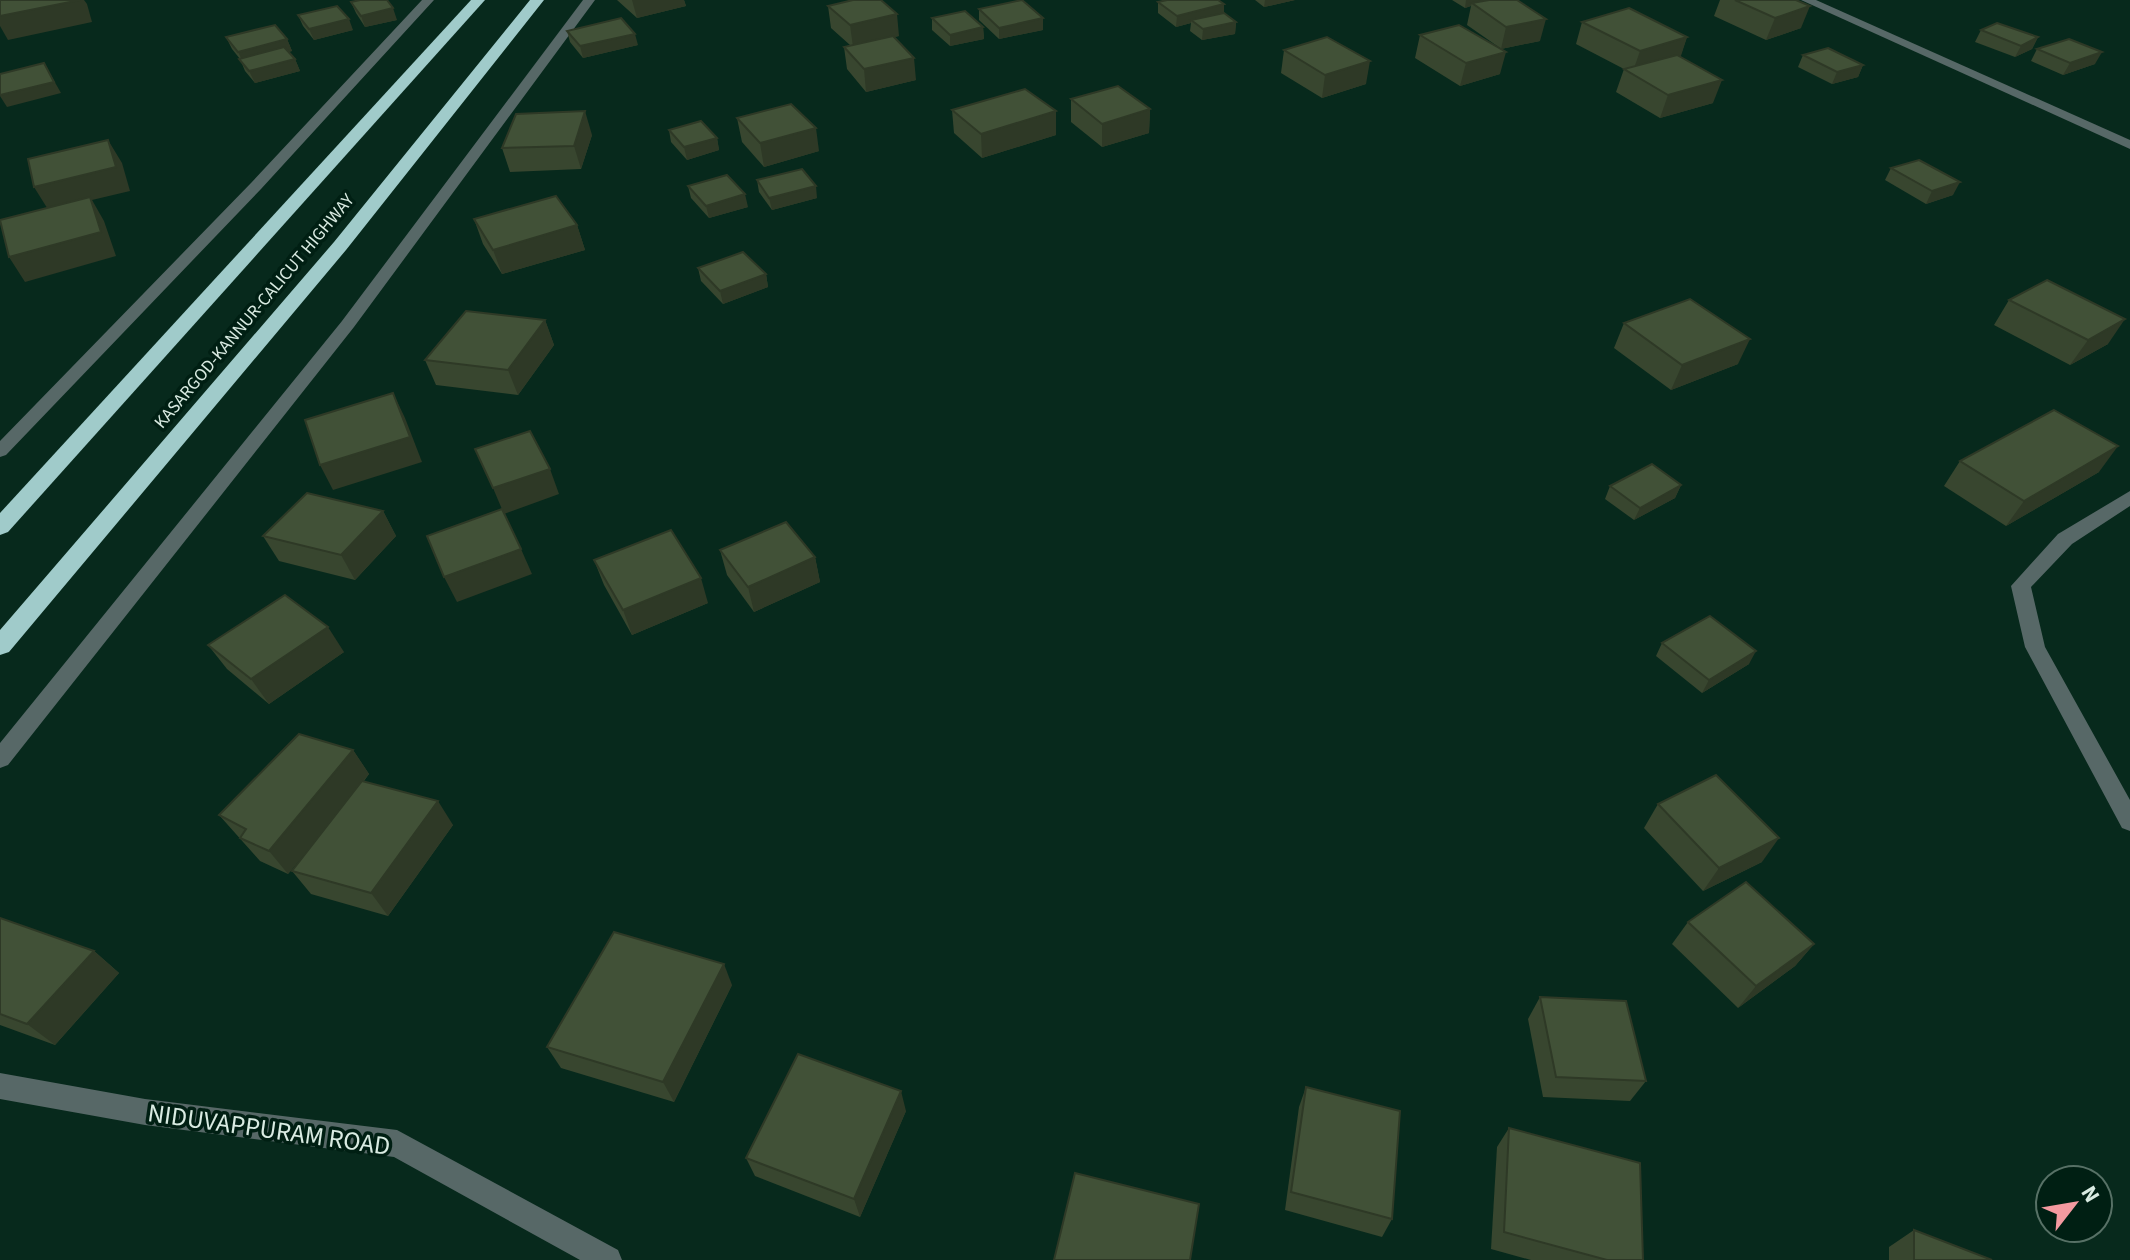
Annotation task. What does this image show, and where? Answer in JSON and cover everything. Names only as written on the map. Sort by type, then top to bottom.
[{"type":"highway","name":"KASARGOD-KANNUR-CALICUT HIGHWAY","points":[[0,527],[478,0]]},
{"type":"highway","name":"KASARGOD-KANNUR-CALICUT HIGHWAY","points":[[0,646],[482,72],[537,0]]},
{"type":"street","points":[[0,451],[256,186],[428,0]]},
{"type":"street","points":[[0,759],[348,324],[589,0]]},
{"type":"street","points":[[1807,0],[2130,145]]},
{"type":"street","points":[[2130,497],[2065,539],[2021,586],[2035,647],[2130,821]]},
{"type":"street","name":"NIDUVAPPURAM ROAD","points":[[0,1086],[145,1112],[397,1144],[608,1260]]},
{"type":"building","points":[[0,0],[80,0],[0,16]]},
{"type":"building","points":[[387,0],[393,8],[361,16],[351,2]]},
{"type":"building","points":[[853,0],[881,0],[897,14],[850,25],[828,6]]},
{"type":"building","points":[[1022,0],[1043,18],[999,28],[979,9]]},
{"type":"building","points":[[1218,0],[1224,4],[1177,16],[1158,2]]},
{"type":"building","points":[[1517,0],[1546,19],[1506,27],[1472,3]]},
{"type":"building","points":[[1735,0],[1796,0],[1810,6],[1775,18]]},
{"type":"building","points":[[337,6],[349,19],[309,29],[298,15]]},
{"type":"building","points":[[1629,8],[1687,37],[1640,51],[1582,22]]},
{"type":"building","points":[[965,11],[983,27],[950,35],[932,18]]},
{"type":"building","points":[[1224,13],[1236,22],[1203,29],[1191,20]]},
{"type":"building","points":[[621,18],[635,34],[580,46],[567,31]]},
{"type":"building","points":[[1997,23],[2038,37],[2021,46],[1981,30]]},
{"type":"building","points":[[275,25],[287,39],[238,52],[226,37]]},
{"type":"building","points":[[1459,25],[1506,52],[1466,63],[1420,35]]},
{"type":"building","points":[[893,36],[914,58],[864,69],[844,47]]},
{"type":"building","points":[[1327,37],[1370,61],[1325,75],[1284,50]]},
{"type":"building","points":[[2069,39],[2102,52],[2070,63],[2037,49]]},
{"type":"building","points":[[284,47],[295,59],[249,71],[239,59]]},
{"type":"building","points":[[1828,48],[1863,65],[1837,72],[1803,55]]},
{"type":"building","points":[[1677,55],[1722,80],[1668,95],[1624,69]]},
{"type":"building","points":[[44,63],[54,82],[0,95],[0,74]]},
{"type":"building","points":[[1118,86],[1150,109],[1102,124],[1071,99]]},
{"type":"building","points":[[1025,89],[1056,111],[981,134],[952,110]]},
{"type":"building","points":[[791,104],[816,128],[760,143],[737,118]]},
{"type":"building","points":[[585,111],[574,146],[502,148],[516,114]]},
{"type":"building","points":[[701,121],[717,138],[684,147],[669,130]]},
{"type":"building","points":[[108,140],[116,167],[34,187],[28,159]]},
{"type":"building","points":[[1919,160],[1960,182],[1932,191],[1891,168]]},
{"type":"building","points":[[802,169],[816,186],[769,198],[757,180]]},
{"type":"building","points":[[727,175],[745,194],[706,206],[688,186]]},
{"type":"building","points":[[556,196],[577,225],[493,250],[474,219]]},
{"type":"building","points":[[90,197],[101,232],[9,257],[0,220]]},
{"type":"building","points":[[743,252],[766,274],[720,291],[698,268]]},
{"type":"building","points":[[2047,280],[2125,319],[2088,340],[2009,300]]},
{"type":"building","points":[[1690,299],[1750,339],[1682,365],[1624,323]]},
{"type":"building","points":[[466,311],[545,320],[508,370],[425,360]]},
{"type":"building","points":[[393,393],[410,437],[320,465],[305,420]]},
{"type":"building","points":[[2054,410],[2118,446],[2024,501],[1960,461]]},
{"type":"building","points":[[530,431],[550,469],[493,488],[475,449]]},
{"type":"building","points":[[1652,464],[1681,485],[1640,508],[1610,486]]},
{"type":"building","points":[[307,493],[383,511],[341,555],[263,536]]},
{"type":"building","points":[[502,509],[521,549],[444,577],[427,536]]},
{"type":"building","points":[[786,522],[815,557],[748,587],[720,550]]},
{"type":"building","points":[[671,530],[701,578],[623,610],[594,560]]},
{"type":"building","points":[[285,595],[328,627],[251,679],[208,645]]},
{"type":"building","points":[[1710,616],[1756,651],[1709,680],[1662,643]]},
{"type":"building","points":[[299,734],[353,750],[269,851],[240,838],[246,829],[219,815]]},
{"type":"building","points":[[1716,775],[1779,838],[1719,868],[1658,804]]},
{"type":"building","points":[[362,781],[438,801],[371,893],[292,871]]},
{"type":"building","points":[[1746,882],[1814,944],[1756,986],[1688,922]]},
{"type":"building","points":[[0,918],[94,951],[27,1024],[0,1014]]},
{"type":"building","points":[[614,932],[724,964],[663,1082],[547,1047]]},
{"type":"building","points":[[1540,997],[1626,1001],[1646,1081],[1556,1077]]},
{"type":"building","points":[[798,1054],[901,1091],[854,1199],[746,1158]]},
{"type":"building","points":[[1306,1087],[1400,1111],[1392,1219],[1291,1192]]},
{"type":"building","points":[[1509,1128],[1640,1163],[1643,1260],[1607,1260],[1504,1232]]},
{"type":"building","points":[[1075,1173],[1199,1204],[1190,1260],[1054,1260]]},
{"type":"building","points":[[1914,1230],[1992,1260],[1914,1260]]}]
